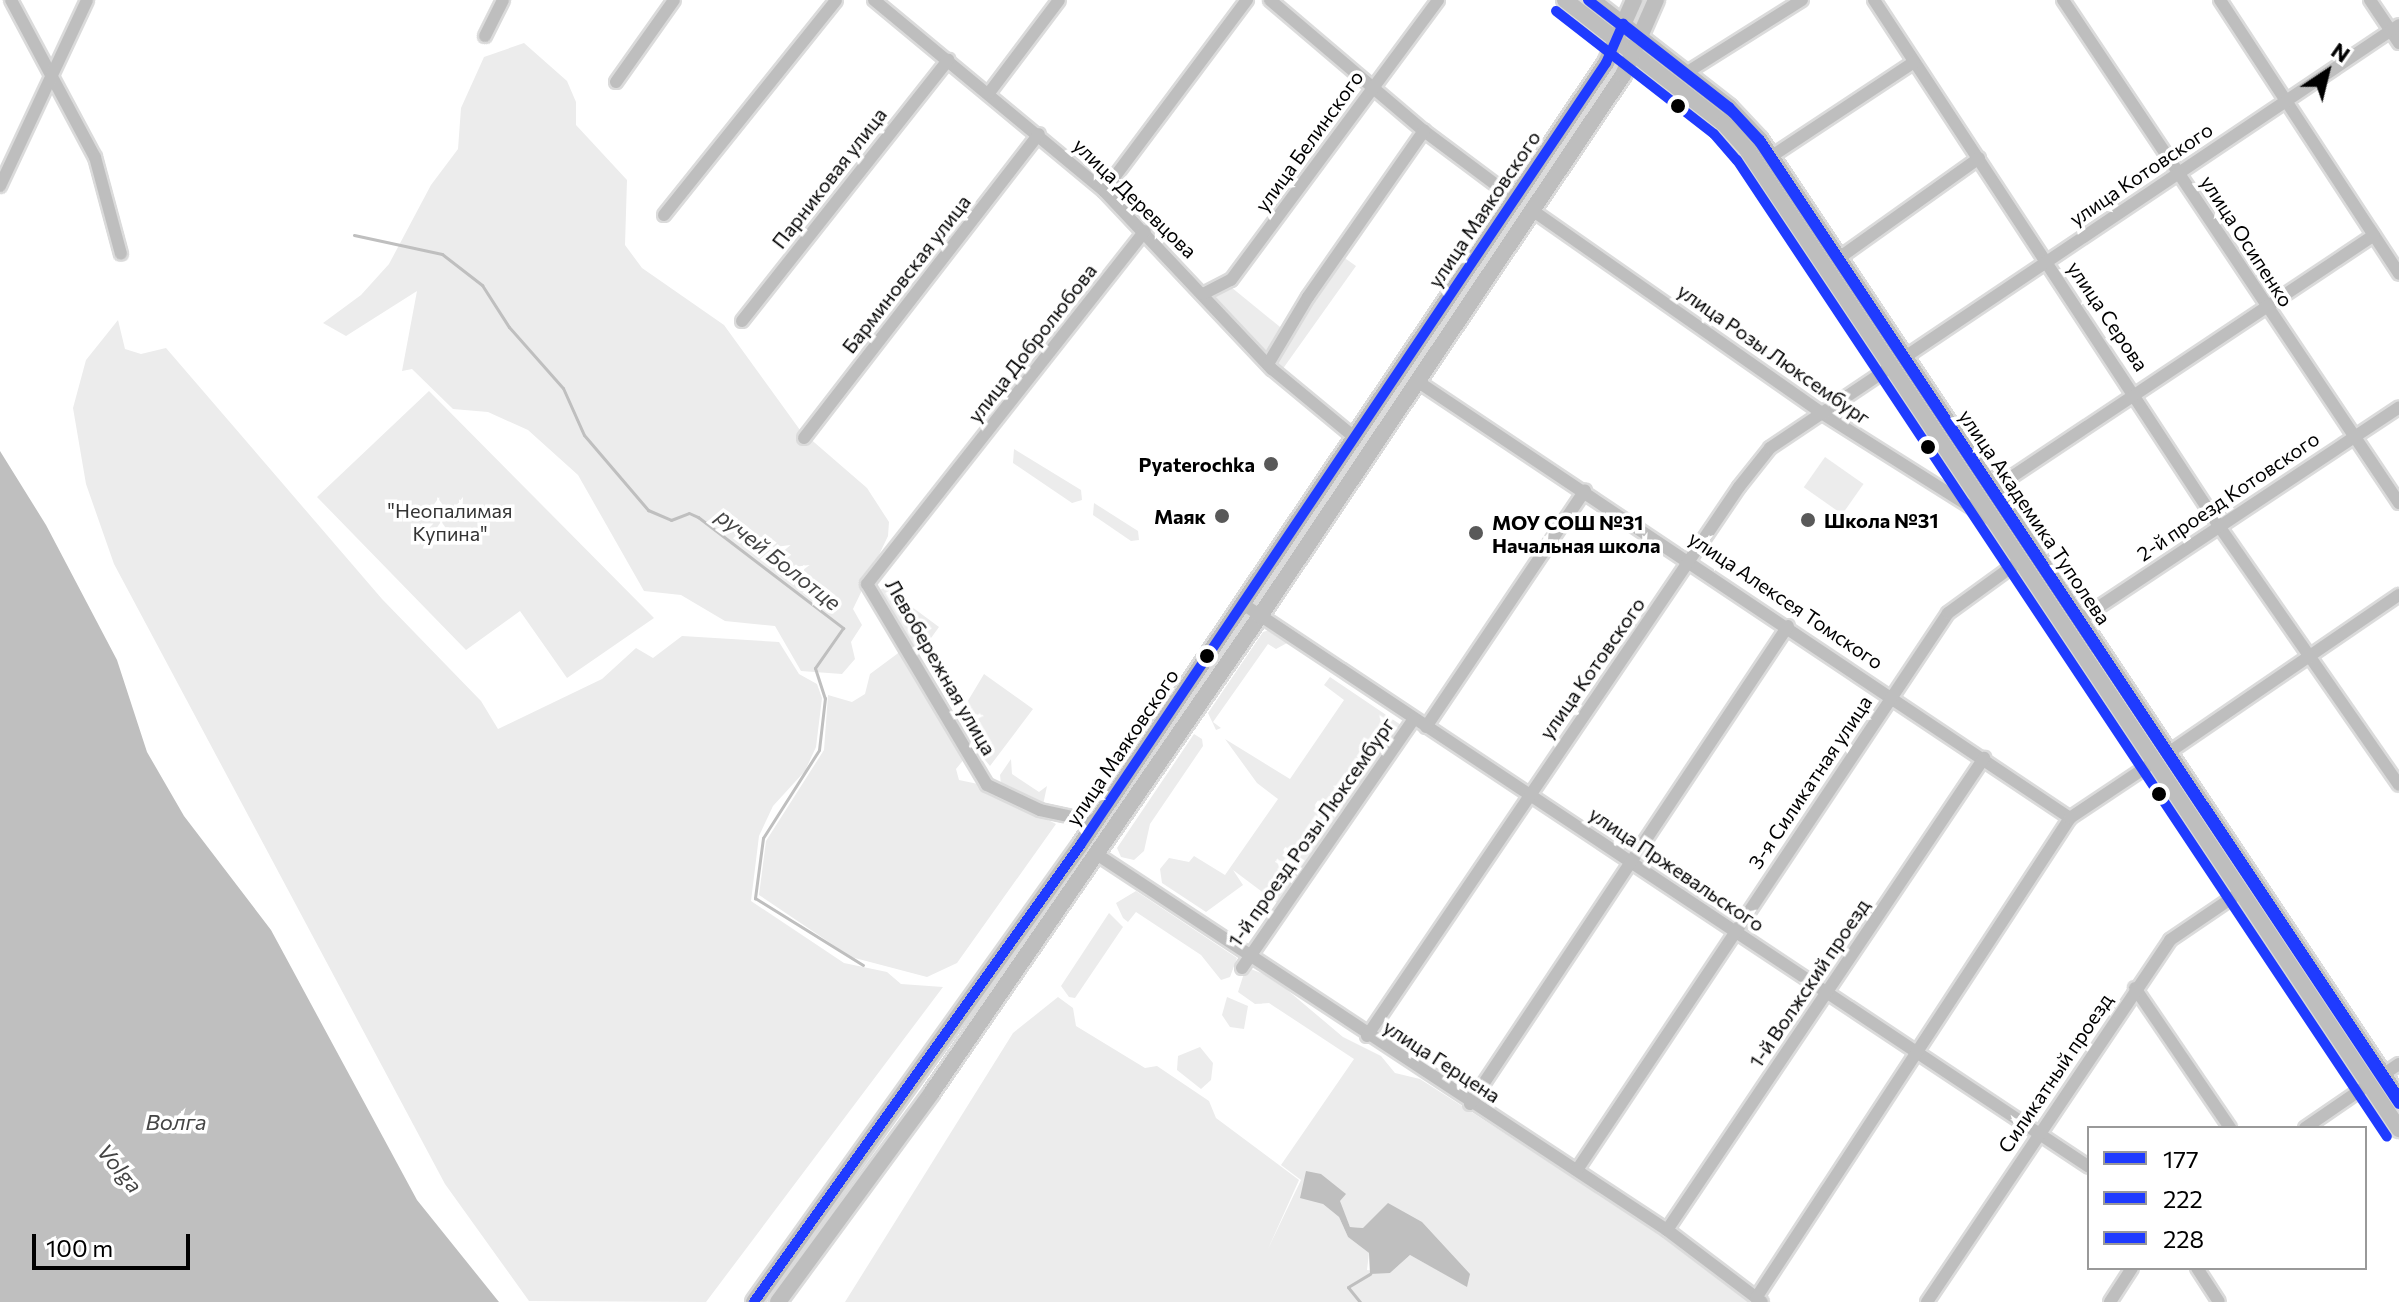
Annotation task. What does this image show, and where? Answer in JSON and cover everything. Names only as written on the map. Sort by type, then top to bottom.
[{"type":"main road","name":"улица Академика Туполева","points":[[1565,0],[1637,46],[1737,136],[1992,490],[2021,560],[2391,1086]]},
{"type":"main road","name":"улица Академика Туполева","points":[[1592,0],[1619,32]]},
{"type":"main road","name":"улица Маяковского","points":[[754,1302],[1096,822],[1606,63],[1634,0]]},
{"type":"main road","name":"улица Маяковского","points":[[778,1302],[1098,855],[1260,616],[1532,210],[1637,46],[1656,0]]},
{"type":"main road","name":"улица Академика Туполева","points":[[1637,46],[1686,73],[1737,114],[1772,156],[1839,258],[1899,362],[2004,521],[2079,620],[2242,891],[2399,1129]]},
{"type":"main road","points":[[2366,1079],[2391,1086]]},
{"type":"street","points":[[11,0],[50,78],[95,157],[121,254]]},
{"type":"street","points":[[0,186],[87,0]]},
{"type":"street","points":[[485,36],[503,0]]},
{"type":"street","points":[[616,82],[674,0]]},
{"type":"street","points":[[664,215],[836,0]]},
{"type":"street","name":"улица Деревцова","points":[[874,0],[1104,191],[1268,364],[1355,438]]},
{"type":"street","points":[[989,93],[1059,0]]},
{"type":"street","points":[[1104,191],[1247,0]]},
{"type":"street","points":[[1270,0],[1424,131],[1515,199]]},
{"type":"street","name":"улица Белинского","points":[[1203,294],[1231,280],[1438,0]]},
{"type":"street","points":[[1686,73],[1802,0]]},
{"type":"street","name":"улица Серова","points":[[1874,0],[2136,395],[2219,526],[2399,785]]},
{"type":"street","name":"улица Осипенко","points":[[2063,0],[2399,503]]},
{"type":"street","points":[[2220,0],[2399,274]]},
{"type":"street","points":[[2370,0],[2395,28],[2399,43]]},
{"type":"street","name":"улица Котовского","points":[[1367,1036],[1528,795],[1770,448],[2395,28]]},
{"type":"street","name":"Парниковая улица","points":[[742,321],[948,60]]},
{"type":"street","points":[[1772,156],[1914,62]]},
{"type":"street","points":[[1268,364],[1308,297],[1424,131]]},
{"type":"street","name":"Барминовская улица","points":[[804,438],[1039,134]]},
{"type":"street","points":[[1839,258],[1979,158]]},
{"type":"street","name":"улица Розы Люксембург","points":[[1532,210],[1823,414],[2004,521]]},
{"type":"street","name":"улица Добролюбова","points":[[951,480],[1145,231]]},
{"type":"street","points":[[1992,490],[2374,235]]},
{"type":"street","name":"улица Алексея Томского","points":[[1417,381],[1892,695],[2070,818]]},
{"type":"street","name":"2-й проезд Котовского","points":[[2079,620],[2399,407]]},
{"type":"street","name":"Левобережная улица","points":[[951,480],[867,584],[987,785],[1040,810],[1096,822]]},
{"type":"street","name":"1-й проезд Розы Люксембург","points":[[1426,727],[1585,490]]},
{"type":"street","name":"3-я Силикатная улица","points":[[1577,1170],[1948,613],[2021,560]]},
{"type":"street","points":[[1759,1300],[2070,818],[2399,595]]},
{"type":"street","name":"улица Пржевальского","points":[[1243,604],[2087,1166]]},
{"type":"street","points":[[1470,1104],[1788,626]]},
{"type":"street","name":"1-й проезд Розы Люксембург","points":[[1242,968],[1414,719]]},
{"type":"street","name":"1-й Волжский проезд","points":[[1667,1230],[1984,758]]},
{"type":"street","name":"улица Герцена","points":[[1098,855],[1470,1104],[1667,1230],[1759,1300]]},
{"type":"street","name":"Силикатный проезд","points":[[1927,1302],[2170,940],[2242,891]]},
{"type":"street","points":[[2135,988],[2229,1126]]},
{"type":"street","points":[[2391,1086],[2399,1064]]},
{"type":"street","points":[[2307,1126],[2366,1079]]},
{"type":"street","points":[[2110,1302],[2131,1270]]},
{"type":"street","points":[[2198,1270],[2219,1302]]},
{"type":"green space","points":[[524,43],[567,81],[576,102],[576,125],[627,180],[625,245],[642,268],[724,325],[800,430],[867,488],[889,522],[888,536],[853,609],[862,625],[851,642],[855,659],[842,674],[801,671],[775,626],[725,621],[681,595],[644,591],[578,475],[528,430],[488,412],[453,409],[412,369],[402,371],[417,291],[346,336],[323,323],[361,295],[389,264],[431,185],[458,149],[461,108],[484,57]]},
{"type":"green space","points":[[1339,254],[1356,266],[1282,370],[1273,363]]},
{"type":"green space","points":[[1231,287],[1285,331],[1269,358],[1215,300],[1217,292]]},
{"type":"green space","points":[[118,320],[125,349],[141,354],[166,348],[382,599],[481,701],[498,729],[602,679],[636,648],[653,658],[682,636],[779,642],[799,674],[817,684],[822,698],[816,747],[805,771],[773,806],[759,836],[751,901],[844,963],[887,972],[901,984],[943,987],[706,1302],[529,1301],[445,1184],[114,564],[86,484],[73,408],[86,360]]},
{"type":"green space","name":"\"Неопалимая Купина\"","points":[[429,391],[654,618],[567,678],[520,611],[466,650],[317,497]]},
{"type":"green space","points":[[1014,449],[1081,490],[1082,500],[1072,503],[1013,463]]},
{"type":"green space","points":[[1825,457],[1864,484],[1842,514],[1804,487]]},
{"type":"green space","points":[[1094,503],[1138,531],[1139,540],[1131,541],[1093,515]]},
{"type":"green space","points":[[885,587],[939,627],[918,656],[880,590]]},
{"type":"green space","points":[[1273,629],[1287,643],[1276,649],[1268,644],[1213,722],[1221,728],[1216,730],[1208,713],[1263,632]]},
{"type":"green space","points":[[901,651],[965,758],[956,769],[959,780],[978,784],[1056,824],[957,963],[927,977],[851,957],[759,895],[766,841],[824,750],[828,695],[852,702],[865,694],[870,674]]},
{"type":"green space","points":[[984,674],[1033,709],[990,766],[972,744],[976,738],[963,717],[957,719]]},
{"type":"green space","points":[[1330,677],[1401,725],[1281,901],[1277,903],[1233,870],[1243,885],[1206,912],[1162,883],[1160,869],[1169,858],[1189,862],[1194,856],[1225,875],[1278,799],[1257,783],[1225,739],[1290,779],[1344,700],[1324,685]]},
{"type":"green space","points":[[1194,734],[1202,739],[1203,746],[1150,824],[1144,851],[1134,860],[1121,857],[1117,848]]},
{"type":"green space","points":[[1011,759],[1012,774],[1039,792],[1047,786],[1043,805],[1001,785],[1000,775]]},
{"type":"green space","points":[[1136,891],[1237,958],[1230,977],[1221,980],[1201,955],[1136,912],[1128,922],[1123,918],[1116,903]]},
{"type":"green space","points":[[1109,913],[1123,927],[1075,998],[1069,997],[1061,986]]},
{"type":"green space","points":[[1246,967],[1273,978],[1343,1037],[1381,1056],[1395,1073],[1420,1079],[1632,1215],[1756,1302],[845,1302],[1013,1033],[1058,997],[1073,1008],[1076,1026],[1145,1068],[1157,1066],[1209,1101],[1216,1118],[1299,1180],[1268,1249],[1301,1180],[1281,1165],[1354,1059],[1269,1003],[1255,1004],[1238,992]],"holes":[[[1345,1194],[1339,1201],[1350,1227],[1363,1228],[1467,1286],[1410,1255],[1390,1273],[1367,1270],[1369,1253],[1348,1237],[1339,1217],[1323,1204]]]},
{"type":"green space","points":[[1227,997],[1248,1006],[1244,1029],[1230,1027],[1222,1015]]},
{"type":"green space","points":[[1200,1047],[1213,1063],[1211,1080],[1201,1089],[1177,1070],[1178,1056]]},
{"type":"water","name":"Волга","points":[[0,451],[46,525],[117,660],[147,752],[184,816],[271,930],[417,1200],[499,1302],[0,1302]]},
{"type":"water","points":[[1306,1171],[1321,1174],[1346,1194],[1340,1201],[1350,1227],[1363,1228],[1388,1203],[1422,1222],[1470,1274],[1467,1287],[1410,1255],[1390,1273],[1370,1274],[1369,1253],[1348,1237],[1339,1217],[1323,1204],[1300,1198]]},
{"type":"waterway","name":"ручей Болотце","points":[[354,235],[442,254],[482,285],[509,327],[563,388],[584,435],[648,510],[671,520],[689,513],[698,517],[843,628],[815,668],[825,698],[819,750],[763,838],[755,898],[863,965]]},
{"type":"waterway","points":[[1360,1302],[1348,1287],[1370,1274]]},
{"type":"transit line","name":"228","points":[[1588,0],[1733,113],[1760,143],[2399,1104]]},
{"type":"transit line","name":"222","points":[[1556,11],[1714,134],[1737,160],[2387,1137]]},
{"type":"transit line","name":"177","points":[[1623,24],[1729,107],[1760,140],[2399,1098]]},
{"type":"transit line","name":"177","points":[[754,1302],[1081,844],[1606,63],[1623,24]]},
{"type":"place","name":"Pyaterochka","points":[[1271,464]]},
{"type":"place","name":"Маяк","points":[[1222,516]]},
{"type":"place","name":"Школа №31","points":[[1808,520]]},
{"type":"place","name":"МОУ СОШ №31 Начальная школа","points":[[1476,533]]},
{"type":"water label","name":"Volga","points":[[120,1168]]}]
